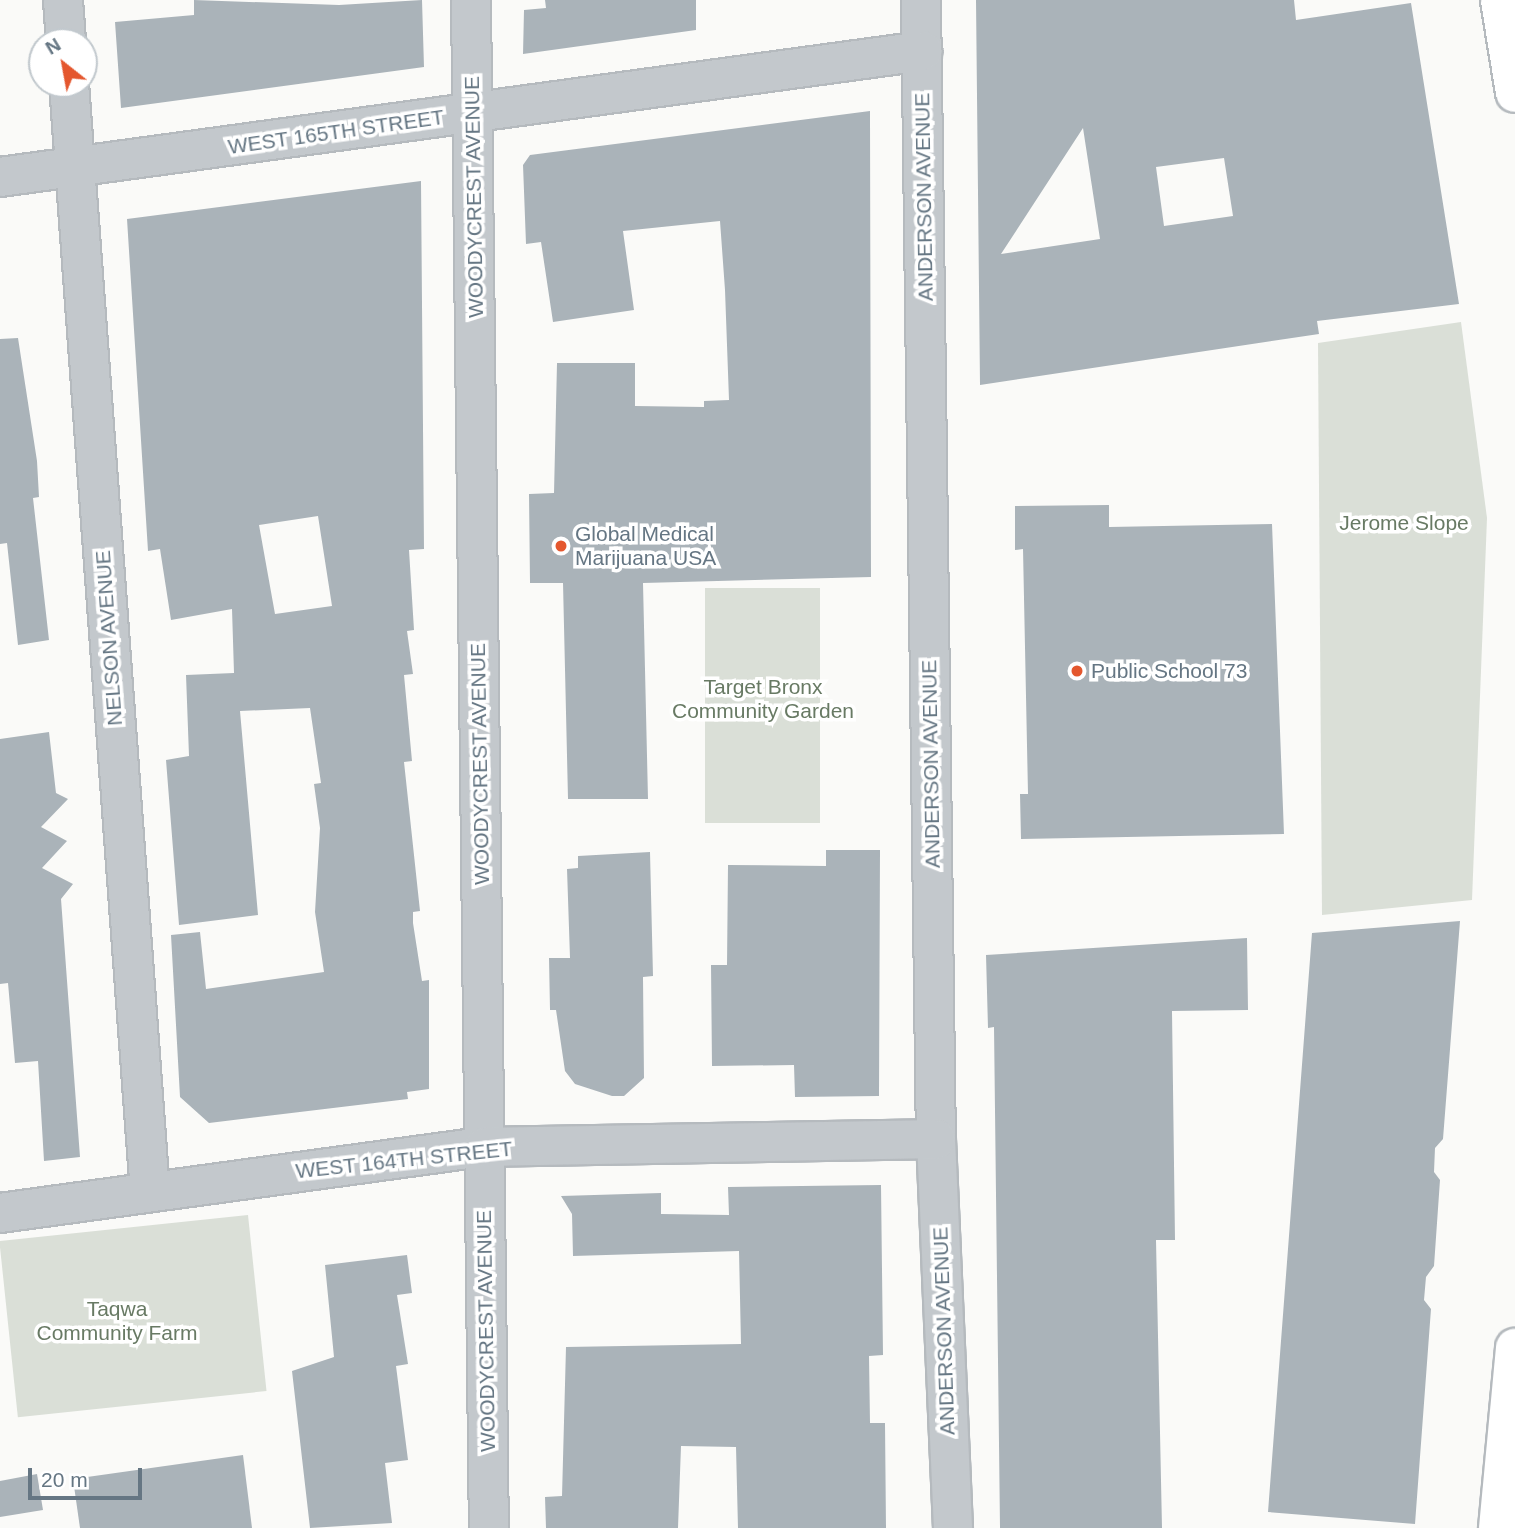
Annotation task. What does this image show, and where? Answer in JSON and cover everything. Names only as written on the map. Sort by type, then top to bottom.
[{"type":"main road","points":[[1500,0],[1515,93]]},
{"type":"main road","points":[[1498,1528],[1515,1348]]},
{"type":"street","points":[[63,0],[65,28]]},
{"type":"street","name":"WOODYCREST AVENUE","points":[[471,0],[489,1528]]},
{"type":"street","name":"ANDERSON AVENUE","points":[[921,0],[936,1139],[953,1528]]},
{"type":"street","name":"WEST 165TH STREET","points":[[0,177],[922,51]]},
{"type":"street","name":"NELSON AVENUE","points":[[69,98],[150,1191]]},
{"type":"street","name":"WEST 164TH STREET","points":[[0,1213],[484,1147],[936,1139]]},
{"type":"green space","name":"Jerome Slope","points":[[1461,322],[1487,518],[1472,900],[1322,915],[1318,343]]},
{"type":"green space","name":"Target Bronx Community Garden","points":[[705,588],[820,588],[820,823],[705,823]]},
{"type":"green space","name":"Taqwa Community Farm","points":[[248,1215],[267,1391],[18,1417],[0,1241]]},
{"type":"building","points":[[194,0],[339,5],[422,0],[424,67],[121,108],[115,22],[194,15]]},
{"type":"building","points":[[545,0],[696,0],[696,30],[523,54],[524,10],[546,8]]},
{"type":"building","points":[[976,0],[1294,0],[1296,20],[1411,3],[1459,304],[1317,321],[1319,334],[980,385]],"holes":[[[1083,128],[1100,239],[1001,254]],[[1224,158],[1233,216],[1164,226],[1156,167]]]},
{"type":"building","points":[[870,111],[871,577],[643,583],[648,799],[568,799],[563,583],[530,583],[529,494],[554,493],[557,363],[635,363],[635,406],[704,407],[704,401],[729,400],[725,290],[720,221],[623,231],[634,310],[553,322],[541,242],[526,244],[523,165],[530,155]]},
{"type":"building","points":[[421,181],[424,549],[409,550],[414,630],[407,631],[413,674],[404,675],[412,761],[404,762],[420,911],[413,912],[413,923],[422,981],[429,980],[429,1089],[407,1092],[408,1099],[209,1123],[180,1097],[171,935],[200,932],[206,989],[324,972],[315,912],[320,828],[314,784],[321,783],[310,708],[240,711],[258,915],[179,925],[166,760],[189,756],[186,675],[234,673],[232,609],[171,620],[160,549],[148,551],[127,219]],"holes":[[[318,516],[332,606],[275,614],[259,525]]]},
{"type":"building","points":[[18,338],[37,461],[39,497],[33,498],[49,640],[18,645],[7,543],[0,544],[0,339]]},
{"type":"building","points":[[1109,505],[1109,527],[1272,524],[1284,834],[1021,839],[1020,794],[1028,794],[1023,549],[1015,550],[1015,506]]},
{"type":"building","points":[[49,732],[56,793],[68,799],[41,827],[67,841],[42,868],[73,884],[61,899],[80,1157],[44,1161],[38,1061],[15,1063],[8,983],[0,984],[0,739]]},
{"type":"building","points":[[826,850],[880,850],[879,1096],[795,1097],[794,1065],[712,1066],[711,965],[727,965],[728,865],[826,866]]},
{"type":"building","points":[[650,852],[653,976],[643,977],[644,1078],[624,1096],[612,1096],[575,1084],[565,1071],[556,1010],[550,1010],[549,958],[570,958],[567,869],[578,868],[578,856]]},
{"type":"building","points":[[1460,921],[1443,1139],[1435,1148],[1434,1172],[1440,1180],[1434,1266],[1426,1277],[1424,1300],[1431,1309],[1415,1524],[1268,1512],[1312,933]]},
{"type":"building","points":[[1247,938],[1248,1010],[1172,1011],[1175,1240],[1156,1240],[1162,1528],[1000,1528],[994,1027],[988,1028],[986,955]]},
{"type":"building","points":[[881,1185],[883,1355],[869,1356],[870,1423],[885,1423],[886,1528],[738,1528],[736,1447],[681,1446],[678,1528],[546,1528],[545,1497],[562,1496],[566,1347],[741,1344],[739,1251],[573,1256],[572,1214],[561,1196],[661,1193],[661,1214],[729,1215],[728,1187]]},
{"type":"building","points":[[407,1255],[412,1293],[397,1295],[408,1364],[396,1366],[408,1460],[385,1463],[392,1523],[310,1528],[292,1371],[334,1357],[325,1265]]},
{"type":"building","points":[[243,1455],[252,1528],[80,1528],[73,1479]]},
{"type":"building","points":[[37,1474],[43,1510],[0,1517],[0,1481]]},
{"type":"place","name":"Global Medical Marijuana USA","points":[[561,546]]},
{"type":"place","name":"Public School 73","points":[[1077,671]]}]
